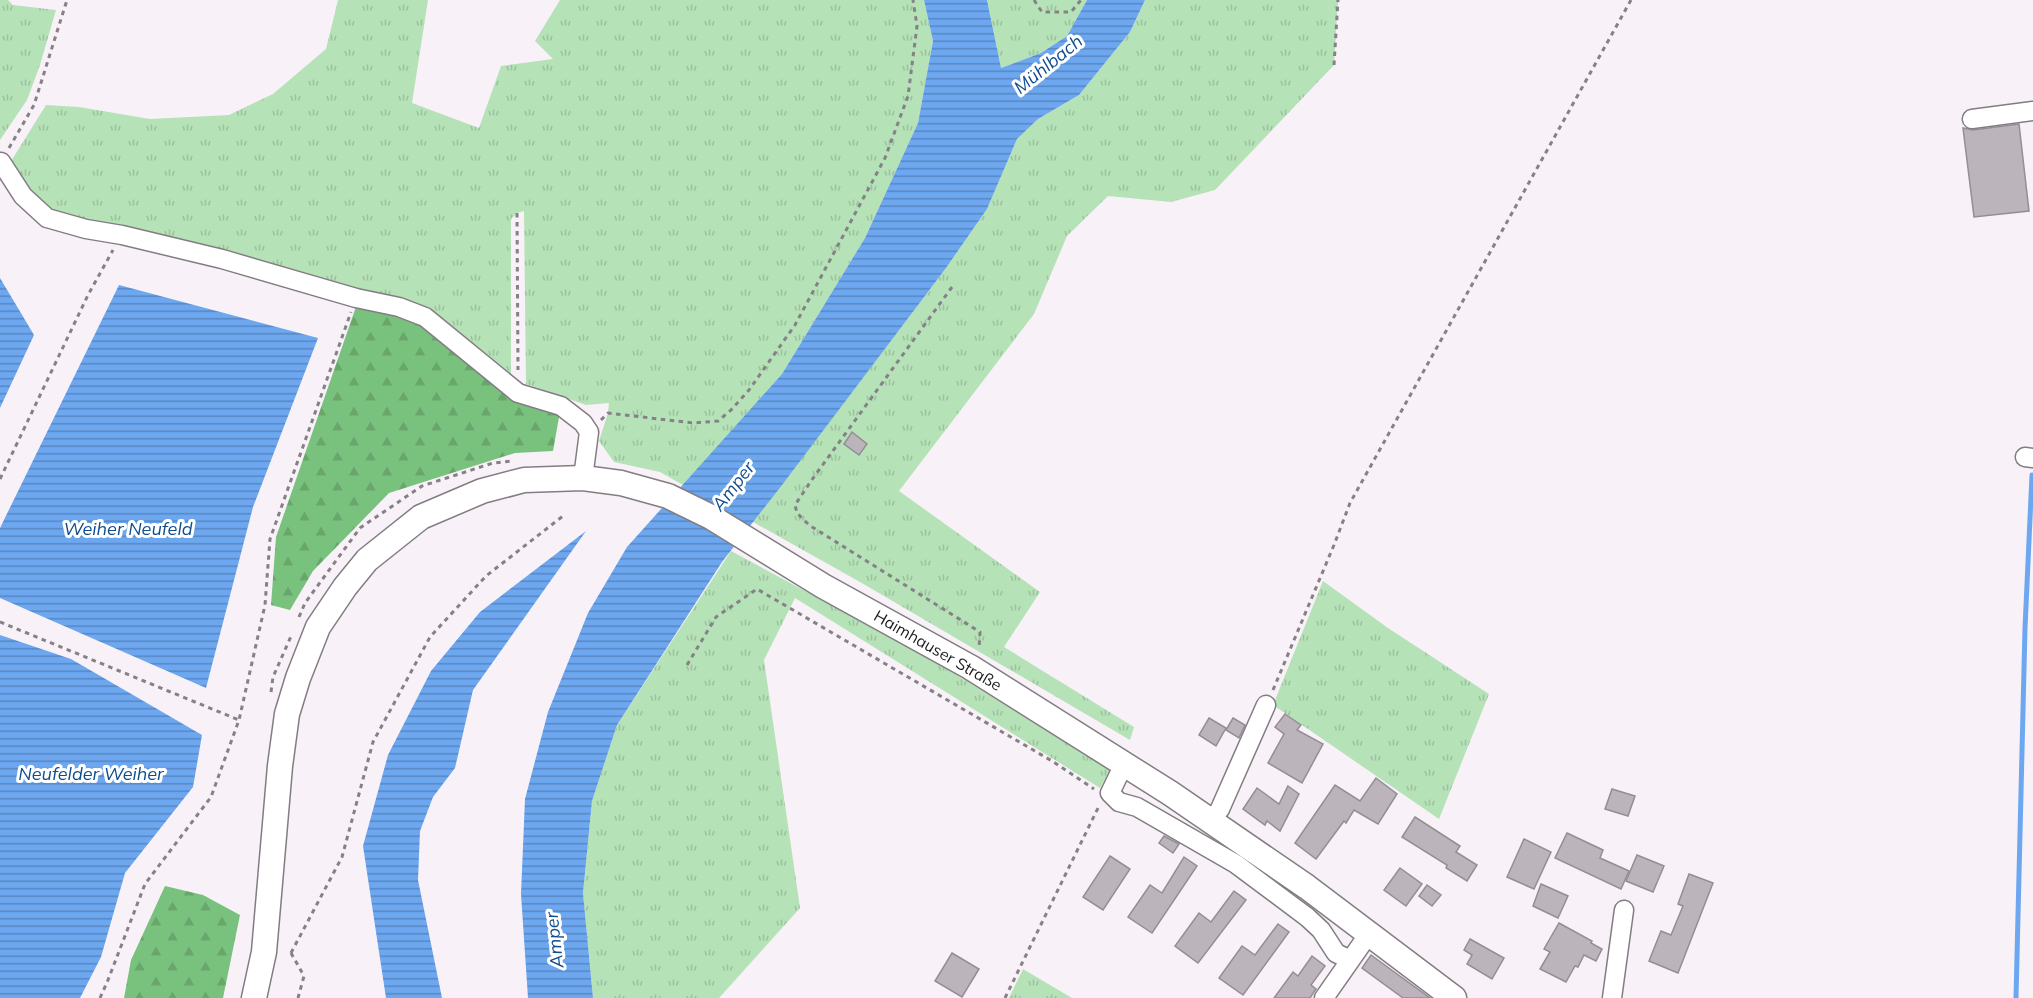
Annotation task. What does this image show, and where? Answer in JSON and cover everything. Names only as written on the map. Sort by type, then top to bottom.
[{"type":"main road","name":"Haimhauser Straße","points":[[254,998],[264,952],[280,766],[287,714],[318,627],[345,587],[367,560],[421,517],[482,491],[524,480],[583,478],[621,483],[668,496],[711,518],[823,586],[970,667],[1211,822],[1306,887],[1455,998]]},
{"type":"street","points":[[1972,119],[2033,111]]},
{"type":"street","points":[[1,162],[23,196],[47,218],[86,229],[122,235],[222,259],[356,298],[399,307],[425,317],[518,393],[561,406],[583,423],[589,432],[583,478]]},
{"type":"street","points":[[1211,822],[1221,809],[1266,705]]},
{"type":"street","points":[[1124,764],[1105,799],[1137,807],[1214,850],[1307,916],[1321,930],[1336,953],[1350,960]]},
{"type":"street","points":[[1612,998],[1624,910]]},
{"type":"street","points":[[1324,998],[1368,935]]},
{"type":"path","points":[[1,162],[34,105],[67,0]]},
{"type":"path","points":[[589,432],[608,413],[693,423],[718,420],[750,390],[795,325],[885,158],[908,96],[917,26],[913,0]]},
{"type":"path","points":[[1034,0],[1042,12],[1071,12],[1081,0]]},
{"type":"path","points":[[1334,65],[1338,0]]},
{"type":"path","points":[[1266,705],[1350,503],[1631,0]]},
{"type":"path","points":[[517,213],[518,393]]},
{"type":"path","points":[[0,479],[88,295],[122,235]]},
{"type":"path","points":[[952,287],[795,505],[797,513],[809,525],[980,632],[978,654],[970,667]]},
{"type":"path","points":[[100,998],[145,884],[211,797],[239,720],[265,605],[270,539],[356,298]]},
{"type":"path","points":[[270,699],[273,677],[305,603],[360,528],[423,486],[493,464],[515,460]]},
{"type":"path","points":[[298,998],[304,976],[291,953],[342,857],[373,742],[424,648],[430,638],[486,576],[563,516]]},
{"type":"path","points":[[687,665],[716,617],[757,589],[1042,755],[1102,794],[1105,799],[1005,998]]},
{"type":"path","points":[[0,622],[239,720]]},
{"type":"green space","points":[[0,0],[8,0],[13,5],[56,10],[27,100],[0,140]]},
{"type":"green space","points":[[338,0],[428,0],[412,103],[479,128],[501,66],[553,59],[535,41],[560,0],[924,0],[933,41],[918,123],[865,238],[782,374],[683,485],[660,472],[614,462],[599,441],[609,403],[586,405],[526,384],[524,211],[517,213],[511,219],[511,375],[429,312],[401,297],[357,291],[50,213],[8,166],[46,105],[79,107],[150,119],[229,115],[273,94],[326,49]]},
{"type":"green space","points":[[987,0],[1087,0],[1067,36],[1041,53],[1001,68]]},
{"type":"green space","points":[[1145,0],[1338,0],[1334,65],[1215,190],[1171,202],[1108,196],[1067,236],[1034,314],[899,491],[1040,592],[1004,647],[1134,727],[1130,740],[753,522],[946,268],[987,209],[1017,139],[1038,119],[1079,95],[1130,32]]},
{"type":"green space","points":[[358,301],[433,324],[521,400],[561,406],[553,451],[515,453],[389,493],[313,571],[290,610],[271,605],[276,537]]},
{"type":"green space","points":[[731,551],[936,662],[1110,770],[1100,788],[795,598],[764,660],[800,908],[719,998],[593,998],[583,893],[592,801],[617,725]]},
{"type":"green space","points":[[1323,581],[1388,628],[1489,694],[1439,819],[1273,705]]},
{"type":"green space","points":[[165,886],[203,895],[240,915],[223,998],[124,998],[131,960]]},
{"type":"green space","points":[[1023,969],[1072,998],[1009,998]]},
{"type":"water","points":[[924,0],[987,0],[1001,68],[1041,53],[1067,36],[1087,0],[1145,0],[1130,32],[1079,95],[1038,119],[1017,139],[987,209],[946,268],[722,562],[617,725],[592,801],[583,893],[593,998],[528,998],[521,894],[525,799],[548,712],[588,613],[627,547],[782,374],[865,238],[918,123],[933,41]]},
{"type":"water","points":[[0,278],[34,335],[0,408]]},
{"type":"water","name":"Weiher Neufeld","points":[[119,285],[318,338],[253,507],[206,688],[0,598],[0,528]]},
{"type":"water","points":[[586,531],[473,690],[455,768],[433,797],[420,831],[418,880],[442,998],[386,998],[363,846],[388,755],[431,671],[480,612]]},
{"type":"water","name":"Neufelder Weiher","points":[[0,635],[71,659],[202,735],[193,787],[125,873],[101,957],[80,998],[0,998]]},
{"type":"building","points":[[2019,124],[2029,211],[1974,217],[1963,128],[1973,130]]},
{"type":"building","points":[[852,432],[867,444],[859,455],[844,444]]},
{"type":"building","points":[[1285,714],[1301,725],[1297,730],[1323,744],[1302,783],[1268,763],[1284,734],[1275,727]]},
{"type":"building","points":[[1209,718],[1226,728],[1216,746],[1199,735]]},
{"type":"building","points":[[1233,718],[1245,725],[1239,738],[1226,730]]},
{"type":"building","points":[[1376,778],[1397,794],[1378,824],[1354,810],[1316,859],[1295,843],[1335,785],[1360,801]]},
{"type":"building","points":[[1288,786],[1299,794],[1280,831],[1267,821],[1265,825],[1243,809],[1257,788],[1279,804]]},
{"type":"building","points":[[1612,789],[1635,796],[1628,816],[1605,809]]},
{"type":"building","points":[[1415,817],[1460,846],[1456,852],[1477,865],[1467,881],[1446,868],[1447,865],[1402,837]]},
{"type":"building","points":[[1567,833],[1603,850],[1600,858],[1629,871],[1621,889],[1555,858]]},
{"type":"building","points":[[1164,836],[1179,844],[1173,853],[1159,843]]},
{"type":"building","points":[[1524,839],[1551,852],[1534,889],[1507,877]]},
{"type":"building","points":[[1637,855],[1664,866],[1653,892],[1626,881]]},
{"type":"building","points":[[1110,856],[1130,869],[1103,910],[1083,897]]},
{"type":"building","points":[[1184,857],[1197,866],[1152,933],[1128,917],[1150,885],[1162,893]]},
{"type":"building","points":[[1400,868],[1422,884],[1406,906],[1384,890]]},
{"type":"building","points":[[1689,874],[1713,883],[1678,973],[1649,961],[1661,931],[1671,935],[1683,906],[1678,904]]},
{"type":"building","points":[[1541,884],[1568,896],[1558,918],[1533,906]]},
{"type":"building","points":[[1427,885],[1441,895],[1432,906],[1419,896]]},
{"type":"building","points":[[1234,891],[1246,900],[1198,963],[1175,946],[1199,913],[1211,922]]},
{"type":"building","points":[[1559,923],[1602,949],[1596,961],[1584,955],[1566,982],[1540,969],[1550,952],[1544,949]]},
{"type":"building","points":[[1278,924],[1289,932],[1243,995],[1219,978],[1242,946],[1255,955]]},
{"type":"building","points":[[1470,939],[1504,958],[1492,979],[1467,964],[1472,955],[1464,950]]},
{"type":"building","points":[[952,953],[979,969],[962,997],[935,981]]},
{"type":"building","points":[[1371,955],[1430,998],[1403,998],[1362,968]]},
{"type":"building","points":[[1312,956],[1325,966],[1311,985],[1316,989],[1310,998],[1274,998],[1293,972],[1298,976]]},
{"type":"waterway","points":[[2016,998],[2025,628],[2032,475]]},
{"type":"water label","name":"Mühlbach","points":[[1048,64]]},
{"type":"water label","name":"Amper","points":[[733,486]]},
{"type":"water label","name":"Amper","points":[[554,940]]}]
